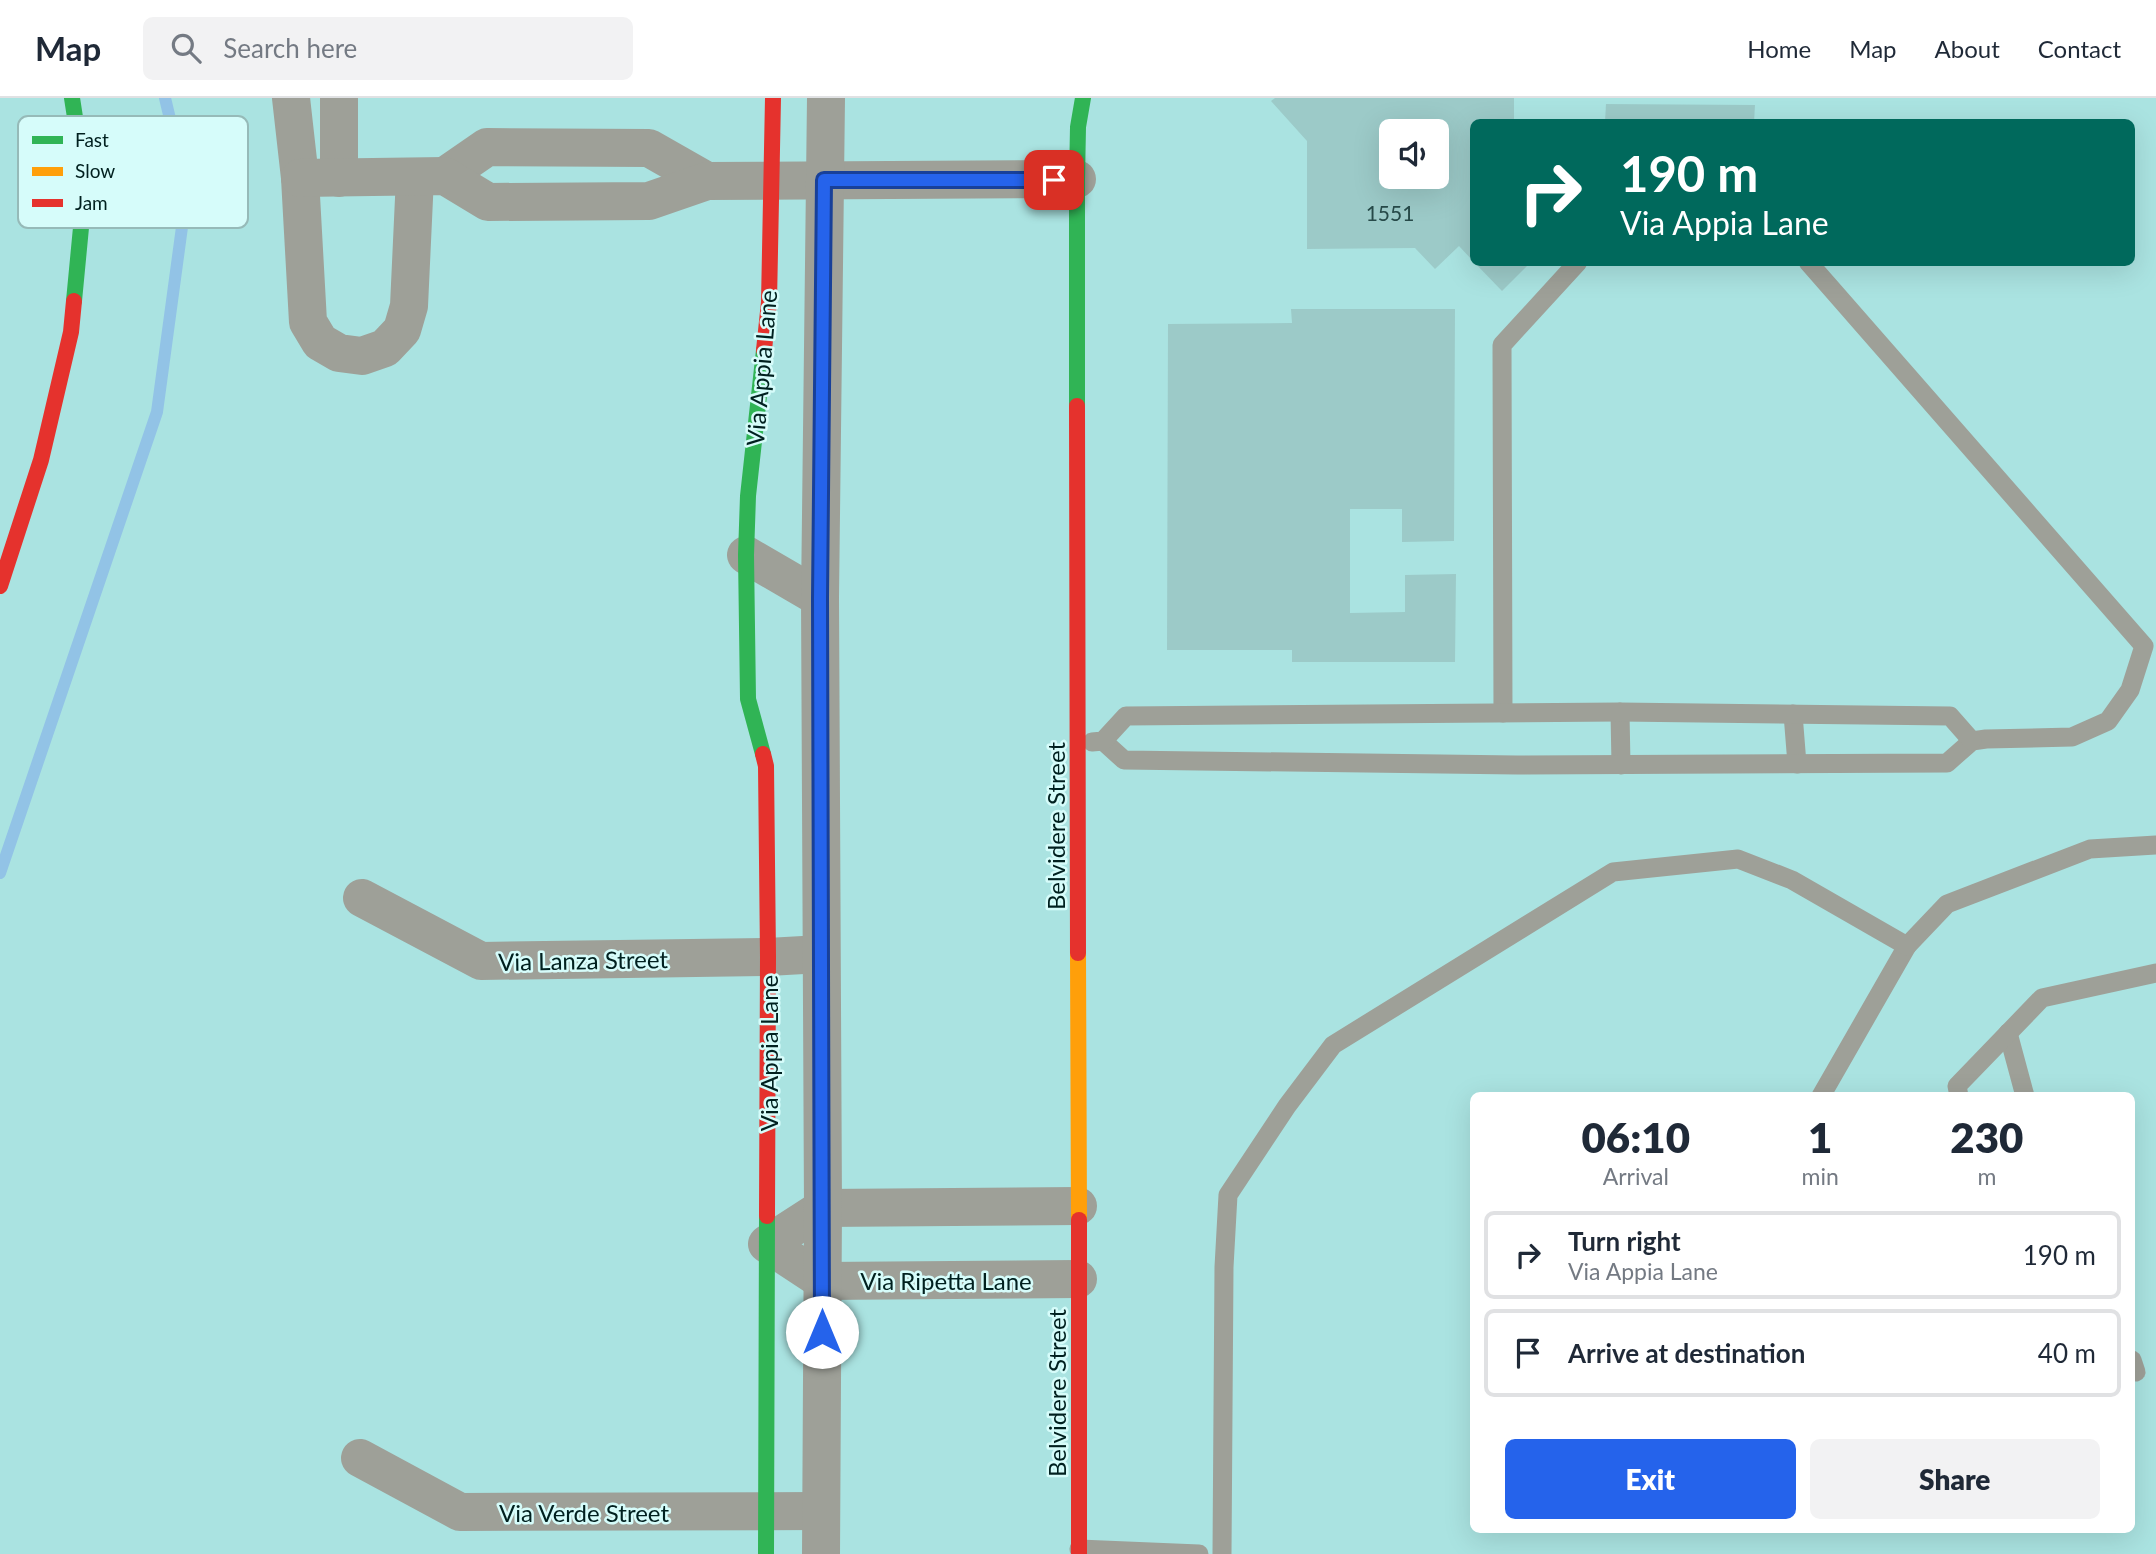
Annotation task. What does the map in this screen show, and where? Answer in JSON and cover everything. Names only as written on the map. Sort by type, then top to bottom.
[{"type":"street","points":[[72,98],[75,116]]},
{"type":"street","points":[[290,98],[300,178],[308,322],[320,342],[339,353],[362,356],[385,348],[402,330],[409,306],[430,176]]},
{"type":"street","points":[[338,98],[339,178]]},
{"type":"street","name":"Via Appia Lane","points":[[766,1554],[766,766],[748,699],[746,555],[748,495],[769,302],[774,98]]},
{"type":"street","points":[[821,1554],[823,1208],[820,598],[826,98]]},
{"type":"street","name":"Belvidere Street","points":[[1079,1551],[1077,179],[1078,127],[1083,98]]},
{"type":"street","points":[[430,176],[487,147],[649,148],[707,181]]},
{"type":"street","points":[[300,178],[430,176],[488,202],[649,201],[707,181],[1077,179]]},
{"type":"street","points":[[0,586],[41,460],[71,332],[81,228]]},
{"type":"street","points":[[746,555],[820,598]]},
{"type":"street","name":"Via Lanza Street","points":[[362,898],[481,961],[821,954]]},
{"type":"street","points":[[823,1280],[767,1244],[823,1208],[1078,1206]]},
{"type":"street","name":"Via Ripetta Lane","points":[[823,1280],[1078,1279]]},
{"type":"street","name":"Via Verde Street","points":[[360,1458],[460,1512],[821,1511]]},
{"type":"lane","points":[[1503,713],[1502,345],[1574,266]]},
{"type":"lane","points":[[1103,741],[1124,760],[1621,765],[1947,764],[1972,741],[1986,738],[2072,737],[2108,721],[2130,690],[2144,646],[1812,266]]},
{"type":"lane","points":[[1078,744],[1103,741],[1126,716],[1620,712],[1950,716],[1972,741]]},
{"type":"lane","points":[[1620,712],[1621,765]]},
{"type":"lane","points":[[1793,714],[1797,764]]},
{"type":"lane","points":[[1823,1092],[1907,946],[1947,904],[2090,849],[2156,845]]},
{"type":"lane","points":[[1222,1554],[1224,1267],[1228,1195],[1287,1105],[1333,1045],[1613,872],[1738,859],[1792,880],[1907,946]]},
{"type":"lane","points":[[1958,1092],[1957,1086],[2042,998],[2156,973]]},
{"type":"lane","points":[[2008,1032],[2024,1092]]},
{"type":"lane","points":[[1833,1074],[1838,1092]]},
{"type":"lane","points":[[1079,1551],[1199,1554]]},
{"type":"building","points":[[1275,98],[1514,98],[1514,119],[1470,119],[1470,258],[1459,246],[1435,269],[1415,248],[1307,249],[1307,141],[1271,101]]},
{"type":"building","points":[[1606,104],[1755,105],[1754,119],[1605,119]]},
{"type":"building","points":[[1478,266],[1527,266],[1502,291]]},
{"type":"building","points":[[1291,309],[1455,309],[1454,541],[1402,542],[1402,509],[1350,509],[1350,613],[1405,612],[1405,575],[1456,574],[1455,662],[1292,662],[1292,650],[1167,650],[1168,324],[1292,323]]},
{"type":"waterway","points":[[165,98],[169,116]]},
{"type":"waterway","points":[[0,873],[157,412],[182,228]]},
{"type":"traffic: fast","points":[[72,98],[75,116]]},
{"type":"traffic: fast","points":[[1077,406],[1078,127],[1083,98]]},
{"type":"traffic: fast","points":[[74,301],[81,228]]},
{"type":"traffic: fast","points":[[763,754],[748,699],[746,555],[748,496],[764,350]]},
{"type":"traffic: fast","points":[[766,1554],[767,1216]]},
{"type":"traffic: slow","points":[[1078,953],[1079,1220]]},
{"type":"traffic: jam","points":[[764,350],[769,302],[773,98]]},
{"type":"traffic: jam","points":[[0,586],[41,460],[71,332],[74,301]]},
{"type":"traffic: jam","points":[[1077,406],[1078,953]]},
{"type":"traffic: jam","points":[[763,754],[766,766],[768,957],[767,1216]]},
{"type":"traffic: jam","points":[[1079,1220],[1079,1554]]},
{"type":"route","points":[[822,1332],[820,598],[824,180],[1054,180]]}]
